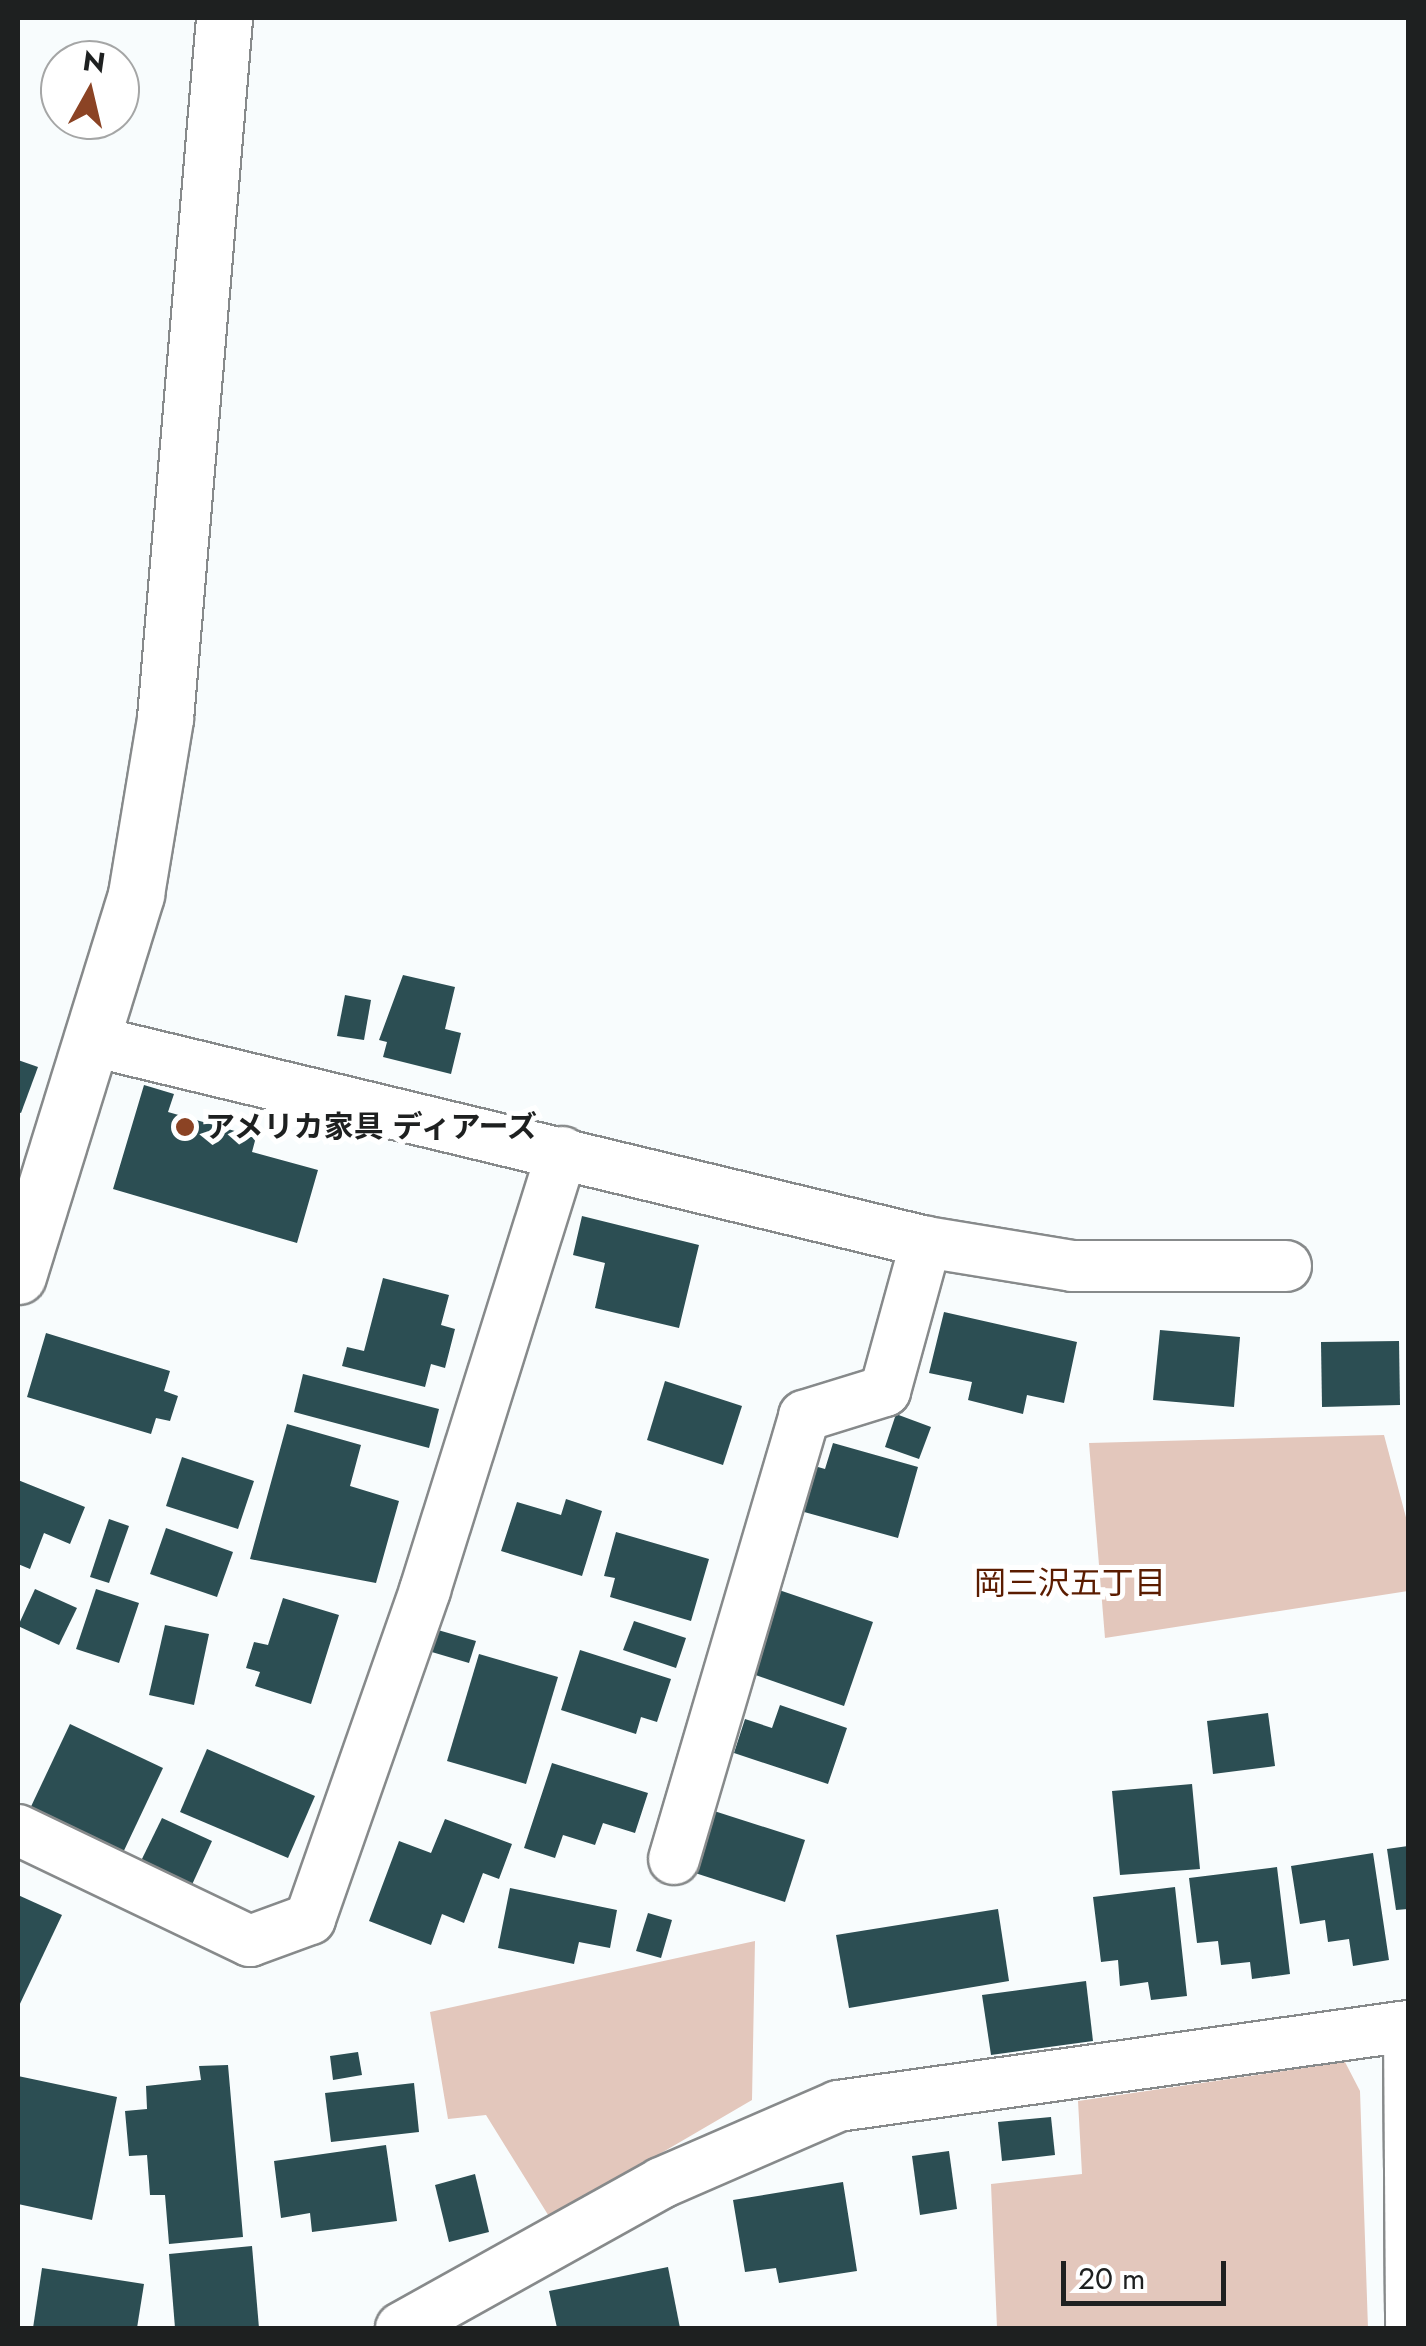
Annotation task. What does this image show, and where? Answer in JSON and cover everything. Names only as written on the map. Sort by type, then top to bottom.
[{"type":"street","points":[[18,1276],[36,1165],[96,1042],[136,894],[164,718],[224,18]]},
{"type":"street","points":[[96,1042],[926,1242],[1072,1266],[1286,1266]]},
{"type":"street","points":[[18,1830],[250,1941],[310,1919],[426,1590],[562,1152]]},
{"type":"street","points":[[674,1859],[804,1416],[885,1392],[926,1242]]},
{"type":"street","points":[[402,2328],[661,2183],[838,2106],[1402,2026]]},
{"type":"lane","points":[[1398,2328],[1402,2026]]},
{"type":"shaded area","points":[[1384,1435],[1408,1525],[1408,1591],[1105,1638],[1089,1443]]},
{"type":"shaded area","points":[[755,1941],[752,2100],[550,2218],[486,2115],[448,2119],[430,2012]]},
{"type":"shaded area","points":[[1345,2062],[1360,2091],[1368,2328],[997,2328],[991,2184],[1082,2174],[1078,2101]]},
{"type":"building","points":[[403,975],[455,987],[445,1029],[461,1033],[451,1074],[383,1057],[387,1042],[379,1040]]},
{"type":"building","points":[[345,995],[371,1000],[364,1040],[337,1036]]},
{"type":"building","points":[[18,1060],[38,1067],[21,1113],[18,1112]]},
{"type":"building","points":[[144,1085],[174,1094],[168,1112],[256,1137],[252,1152],[318,1170],[297,1243],[113,1189]]},
{"type":"building","points":[[582,1216],[699,1245],[679,1328],[595,1308],[605,1263],[573,1255]]},
{"type":"building","points":[[383,1278],[449,1295],[441,1325],[455,1329],[445,1368],[431,1364],[425,1387],[342,1366],[347,1347],[364,1351]]},
{"type":"building","points":[[944,1312],[1077,1342],[1064,1403],[1027,1395],[1023,1414],[968,1400],[972,1382],[929,1373]]},
{"type":"building","points":[[1160,1330],[1240,1337],[1234,1407],[1153,1400]]},
{"type":"building","points":[[46,1333],[170,1371],[164,1391],[178,1396],[170,1421],[156,1418],[151,1434],[27,1397]]},
{"type":"building","points":[[1399,1341],[1400,1405],[1322,1407],[1321,1342]]},
{"type":"building","points":[[303,1374],[439,1409],[429,1448],[294,1412]]},
{"type":"building","points":[[665,1381],[742,1406],[723,1465],[647,1440]]},
{"type":"building","points":[[896,1414],[931,1427],[919,1459],[885,1447]]},
{"type":"building","points":[[287,1424],[361,1445],[350,1486],[399,1501],[376,1583],[250,1559]]},
{"type":"building","points":[[833,1443],[918,1467],[898,1538],[797,1510],[811,1465],[825,1469]]},
{"type":"building","points":[[182,1457],[254,1481],[238,1529],[166,1506]]},
{"type":"building","points":[[18,1480],[85,1507],[70,1544],[44,1533],[30,1569],[18,1564]]},
{"type":"building","points":[[566,1499],[602,1511],[582,1576],[501,1551],[517,1502],[561,1515]]},
{"type":"building","points":[[109,1519],[129,1526],[109,1583],[90,1577]]},
{"type":"building","points":[[166,1528],[233,1552],[217,1597],[150,1574]]},
{"type":"building","points":[[616,1532],[709,1559],[691,1621],[610,1597],[615,1578],[604,1576]]},
{"type":"building","points":[[35,1589],[77,1608],[59,1645],[18,1626]]},
{"type":"building","points":[[96,1589],[139,1603],[119,1663],[76,1649]]},
{"type":"building","points":[[779,1590],[873,1622],[844,1706],[750,1673]]},
{"type":"building","points":[[283,1598],[339,1615],[311,1704],[255,1686],[260,1672],[246,1668],[254,1642],[268,1645]]},
{"type":"building","points":[[634,1621],[686,1638],[676,1668],[623,1650]]},
{"type":"building","points":[[165,1625],[209,1634],[194,1705],[149,1695]]},
{"type":"building","points":[[431,1628],[476,1641],[469,1663],[425,1650]]},
{"type":"building","points":[[580,1650],[671,1679],[657,1722],[641,1717],[636,1734],[561,1710]]},
{"type":"building","points":[[479,1654],[558,1677],[526,1784],[447,1761]]},
{"type":"building","points":[[780,1705],[847,1728],[828,1784],[734,1753],[745,1719],[772,1728]]},
{"type":"building","points":[[1268,1713],[1275,1766],[1213,1774],[1207,1721]]},
{"type":"building","points":[[70,1724],[163,1768],[120,1859],[27,1815]]},
{"type":"building","points":[[207,1749],[315,1796],[288,1858],[180,1812]]},
{"type":"building","points":[[552,1763],[648,1793],[635,1833],[603,1823],[595,1845],[563,1835],[555,1858],[524,1848]]},
{"type":"building","points":[[1192,1784],[1200,1869],[1120,1875],[1112,1791]]},
{"type":"building","points":[[711,1810],[805,1840],[785,1902],[692,1872]]},
{"type":"building","points":[[162,1818],[212,1841],[190,1889],[139,1865]]},
{"type":"building","points":[[445,1819],[512,1844],[499,1879],[483,1873],[464,1923],[442,1914],[431,1945],[369,1921],[399,1841],[431,1853]]},
{"type":"building","points":[[1408,1846],[1408,1909],[1396,1910],[1387,1849]]},
{"type":"building","points":[[1373,1853],[1389,1960],[1353,1966],[1349,1939],[1328,1942],[1325,1920],[1300,1924],[1291,1866]]},
{"type":"building","points":[[1277,1867],[1290,1974],[1252,1979],[1250,1962],[1221,1965],[1218,1941],[1197,1943],[1189,1878]]},
{"type":"building","points":[[1175,1887],[1187,1996],[1151,2000],[1148,1982],[1120,1986],[1118,1960],[1101,1962],[1093,1897]]},
{"type":"building","points":[[510,1888],[617,1910],[610,1948],[579,1942],[574,1964],[498,1948]]},
{"type":"building","points":[[18,1895],[62,1915],[18,2008]]},
{"type":"building","points":[[998,1909],[1009,1981],[849,2008],[836,1935]]},
{"type":"building","points":[[648,1913],[672,1920],[661,1958],[636,1951]]},
{"type":"building","points":[[1086,1981],[1093,2041],[991,2055],[982,1995]]},
{"type":"building","points":[[358,2052],[362,2075],[333,2080],[330,2056]]},
{"type":"building","points":[[228,2065],[243,2237],[169,2244],[165,2195],[150,2195],[147,2155],[129,2156],[125,2111],[147,2109],[146,2086],[201,2080],[199,2066]]},
{"type":"building","points":[[18,2076],[117,2097],[92,2220],[18,2204]]},
{"type":"building","points":[[414,2083],[419,2132],[331,2142],[325,2093]]},
{"type":"building","points":[[1051,2117],[1055,2155],[1002,2161],[998,2122]]},
{"type":"building","points":[[386,2145],[397,2221],[312,2232],[310,2213],[281,2218],[274,2161]]},
{"type":"building","points":[[949,2151],[957,2209],[920,2215],[912,2156]]},
{"type":"building","points":[[475,2174],[489,2232],[449,2242],[435,2185]]},
{"type":"building","points":[[843,2182],[857,2271],[779,2283],[776,2268],[745,2272],[733,2200]]},
{"type":"building","points":[[252,2246],[259,2328],[175,2328],[169,2254]]},
{"type":"building","points":[[668,2267],[680,2328],[557,2328],[549,2291]]},
{"type":"building","points":[[42,2268],[144,2284],[137,2328],[33,2328]]},
{"type":"place","name":"アメリカ家具 ディアーズ","points":[[185,1127]]},
{"type":"district","name":"岡三沢五丁目","points":[[1070,1583]]}]
